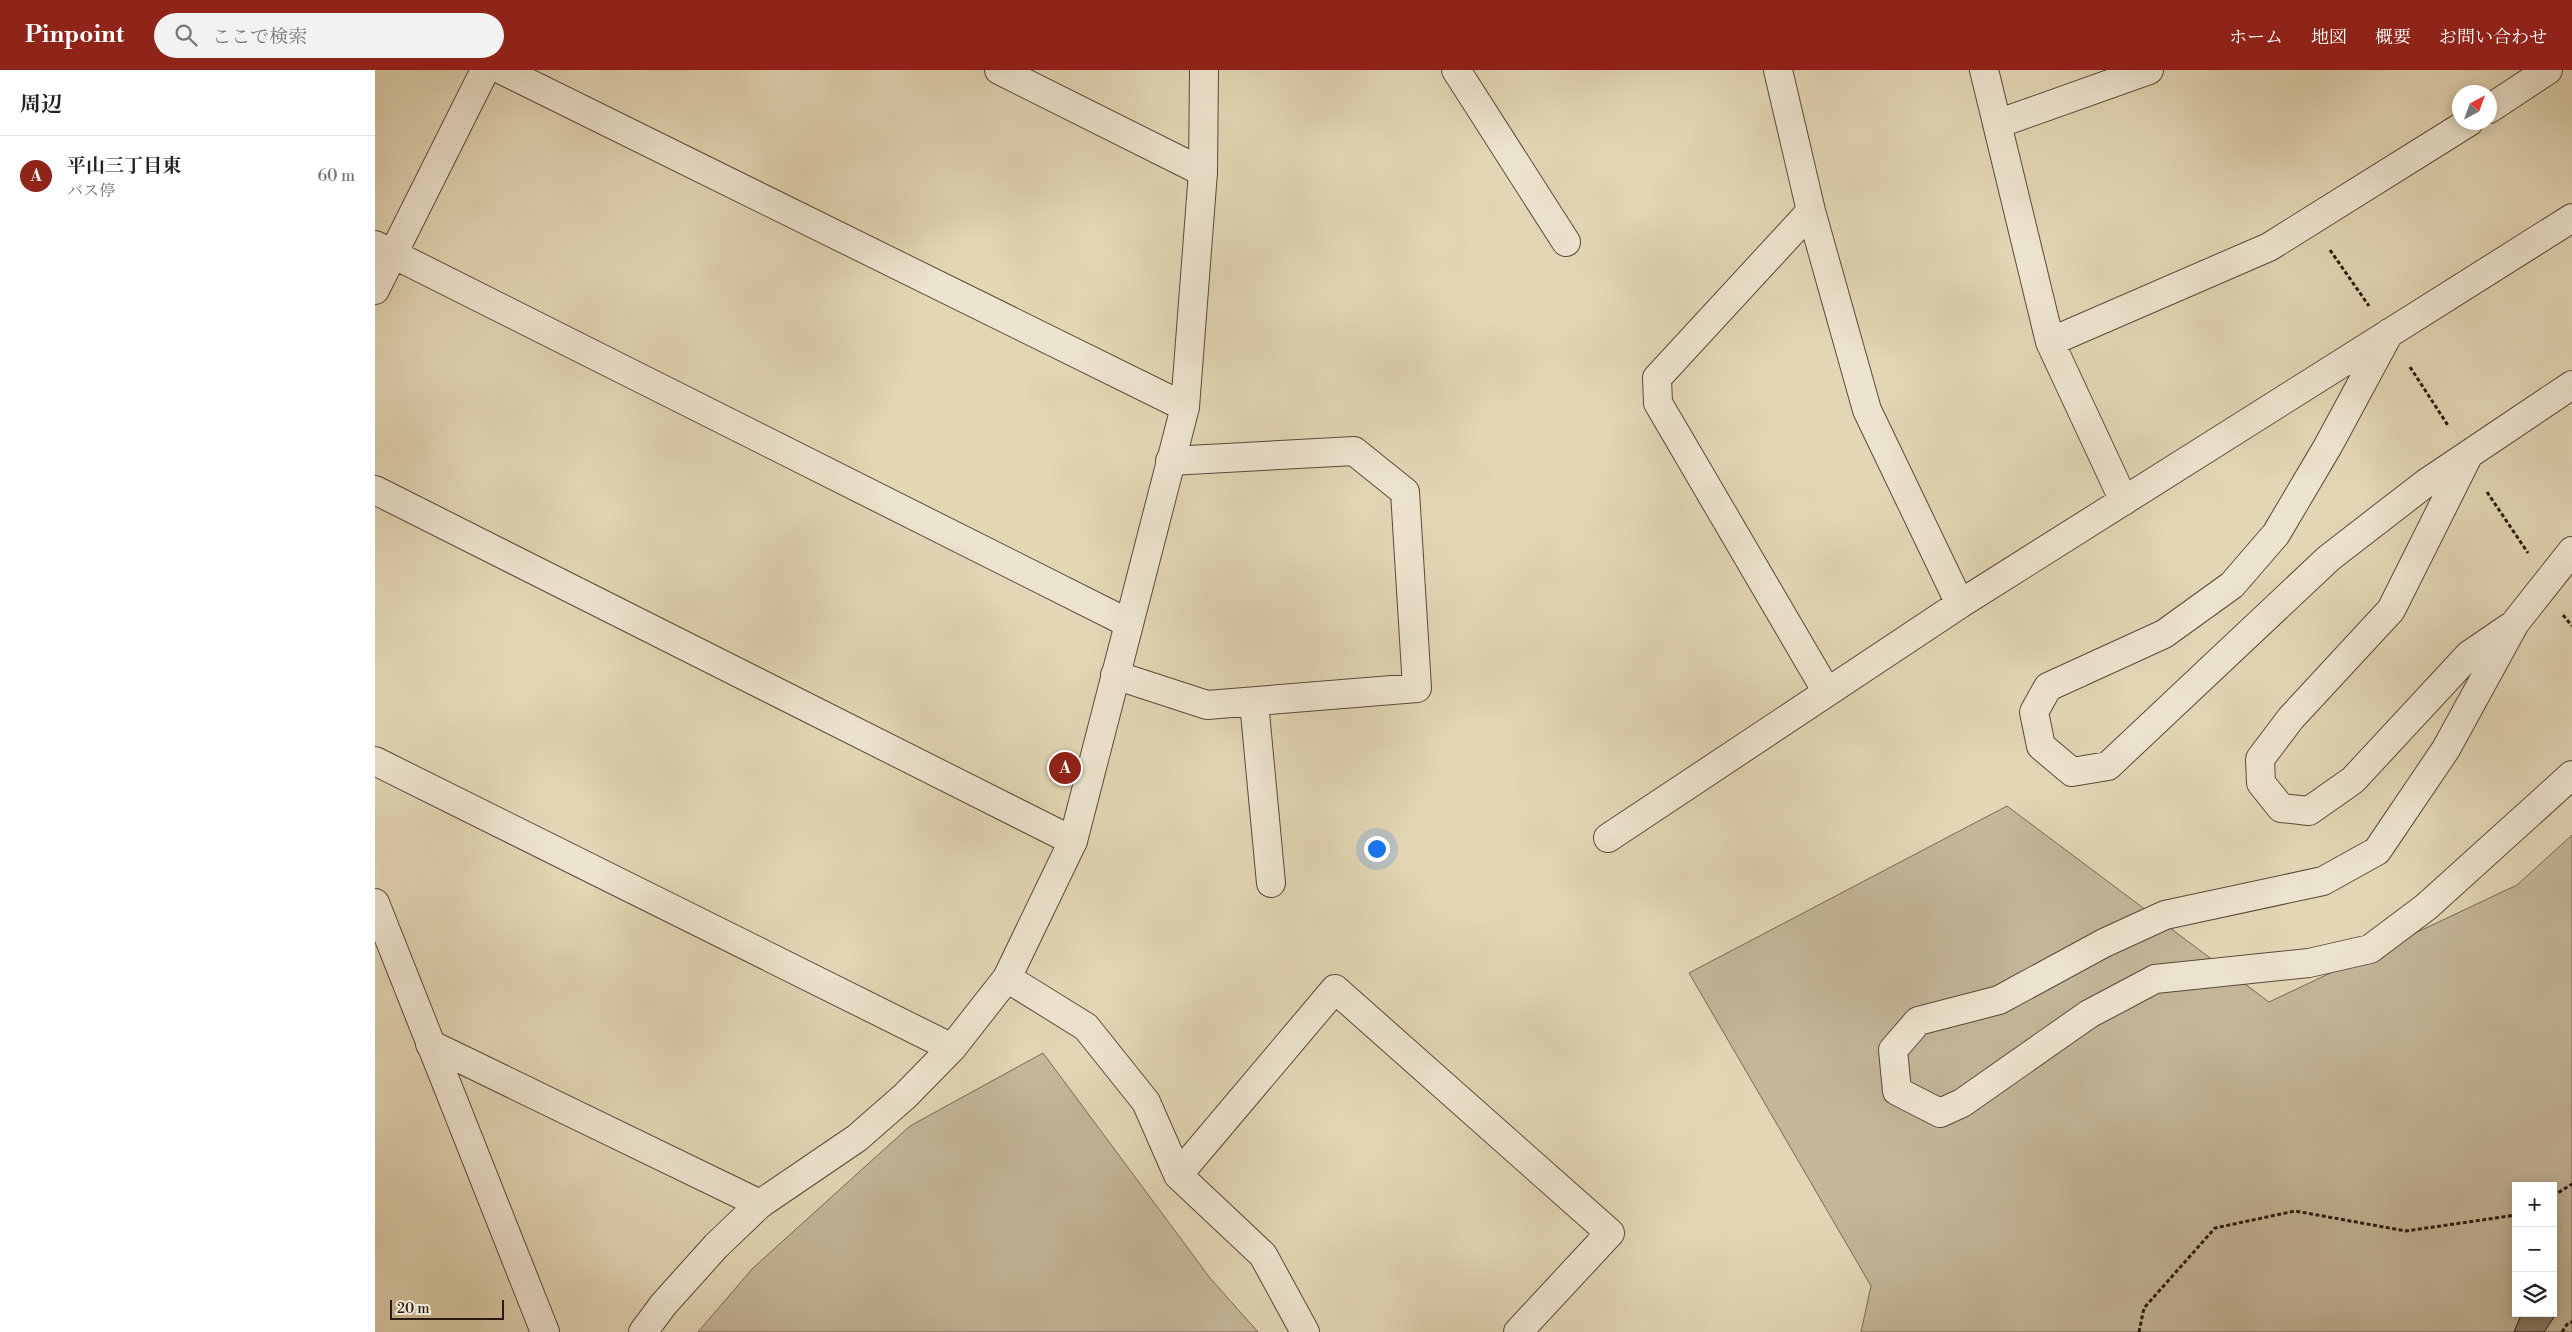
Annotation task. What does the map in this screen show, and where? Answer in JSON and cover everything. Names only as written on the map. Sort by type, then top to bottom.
[{"type":"street","points":[[375,290],[384,250],[485,70]]},
{"type":"street","points":[[502,70],[1185,407]]},
{"type":"street","points":[[999,70],[1203,172]]},
{"type":"street","points":[[643,1332],[663,1305],[716,1246],[760,1204],[857,1138],[905,1096],[951,1048],[1007,978],[1073,841],[1185,407],[1203,172],[1204,70]]},
{"type":"street","points":[[1456,70],[1566,242]]},
{"type":"street","points":[[1778,70],[1811,211],[1867,410],[1960,604]]},
{"type":"street","points":[[1984,70],[2050,342],[2124,501]]},
{"type":"street","points":[[1997,124],[2149,70]]},
{"type":"street","points":[[2497,103],[2537,73]]},
{"type":"street","points":[[2050,342],[2269,247],[2456,130]]},
{"type":"street","points":[[1811,211],[1657,378],[1658,403],[1827,692]]},
{"type":"street","points":[[1608,838],[1960,604],[2572,218]]},
{"type":"street","points":[[384,250],[1128,623]]},
{"type":"street","points":[[2389,333],[2328,446],[2276,534],[2232,585],[2164,634],[2048,687],[2034,712],[2041,746],[2072,772],[2108,766],[2329,558],[2426,483],[2461,445],[2572,385]]},
{"type":"street","points":[[2461,445],[2391,610],[2297,711],[2260,759],[2261,783],[2281,808],[2309,811],[2353,780],[2469,655],[2515,624]]},
{"type":"street","points":[[1115,675],[1207,705],[1417,688],[1405,492],[1354,451],[1171,461]]},
{"type":"street","points":[[375,490],[1073,841]]},
{"type":"street","points":[[2572,551],[2515,624],[2446,749],[2377,851],[2323,881],[2165,915],[2104,942],[1999,1000],[1918,1021],[1893,1050],[1897,1092],[1940,1113],[1962,1103],[2089,1014],[2155,980],[2309,963],[2370,949],[2426,907],[2572,775]]},
{"type":"street","points":[[1254,702],[1271,883]]},
{"type":"street","points":[[375,761],[951,1048]]},
{"type":"street","points":[[375,903],[545,1332]]},
{"type":"street","points":[[1007,978],[1086,1027],[1146,1102],[1178,1175],[1263,1255],[1305,1332]]},
{"type":"street","points":[[1178,1175],[1335,989],[1610,1233],[1518,1332]]},
{"type":"street","points":[[430,1044],[760,1204]]},
{"type":"path","points":[[2310,222],[2389,333]]},
{"type":"path","points":[[2409,367],[2461,445]]},
{"type":"path","points":[[2482,486],[2530,556]]},
{"type":"path","points":[[2557,1193],[2572,1184]]},
{"type":"path","points":[[2139,1332],[2144,1308],[2215,1228],[2295,1211],[2406,1231],[2512,1217]]},
{"type":"path","points":[[2562,1332],[2568,1323],[2572,1322]]},
{"type":"shaded area","points":[[2007,806],[2269,1002],[2517,885],[2572,835],[2572,1332],[1861,1332],[1871,1286],[1689,973]]},
{"type":"shaded area","points":[[1043,1053],[1210,1278],[1258,1332],[698,1332],[753,1268],[910,1126]]},
{"type":"building","points":[[2520,1317],[2554,1317],[2544,1332],[2514,1332]]},
{"type":"place","name":"平山三丁目東","points":[[1065,768]]}]
